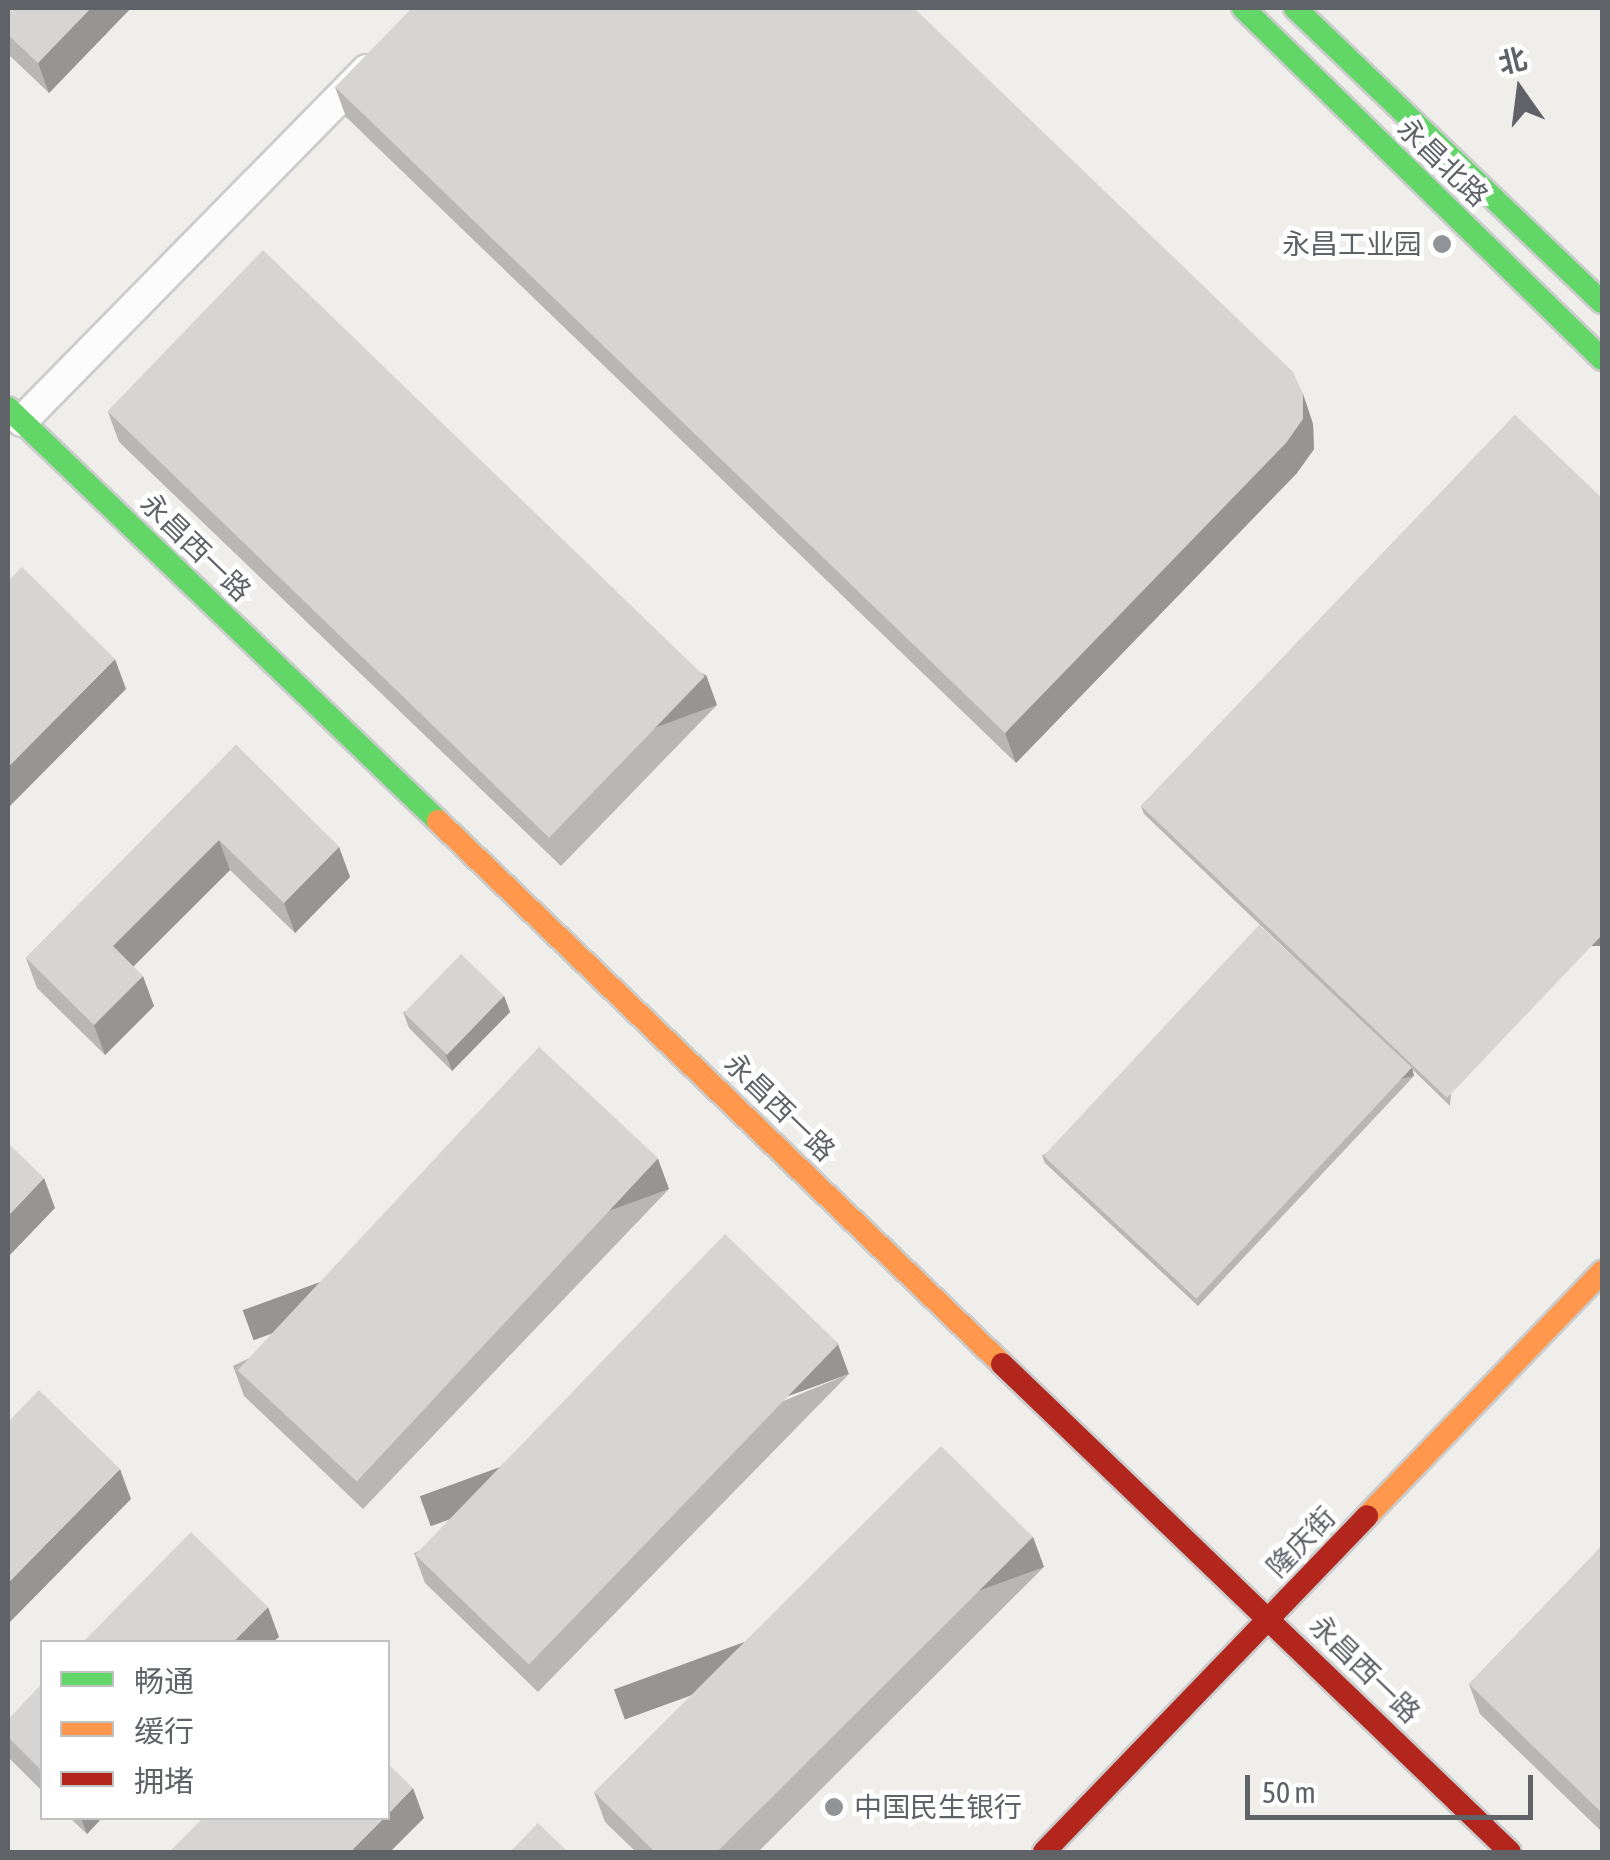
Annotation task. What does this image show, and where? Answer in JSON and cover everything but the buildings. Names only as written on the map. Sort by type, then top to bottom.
[{"type":"street","name":"永昌北路","points":[[1243,8],[1602,359]]},
{"type":"street","name":"永昌北路","points":[[1295,8],[1602,302]]},
{"type":"street","points":[[15,414],[388,49]]},
{"type":"street","name":"永昌西一路","points":[[15,414],[1510,1852]]},
{"type":"street","name":"隆庆街","points":[[1044,1852],[1602,1272]]},
{"type":"traffic: fast","points":[[1243,8],[1602,359]]},
{"type":"traffic: fast","points":[[1295,8],[1602,302]]},
{"type":"traffic: fast","points":[[8,408],[438,821]]},
{"type":"traffic: slow","points":[[438,821],[1002,1364]]},
{"type":"traffic: slow","points":[[1367,1516],[1602,1272]]},
{"type":"traffic: jam","points":[[1002,1364],[1510,1852]]},
{"type":"traffic: jam","points":[[1044,1852],[1367,1516]]},
{"type":"place","name":"永昌工业园","points":[[1442,244]]},
{"type":"place","name":"中国民生银行","points":[[834,1807]]}]
